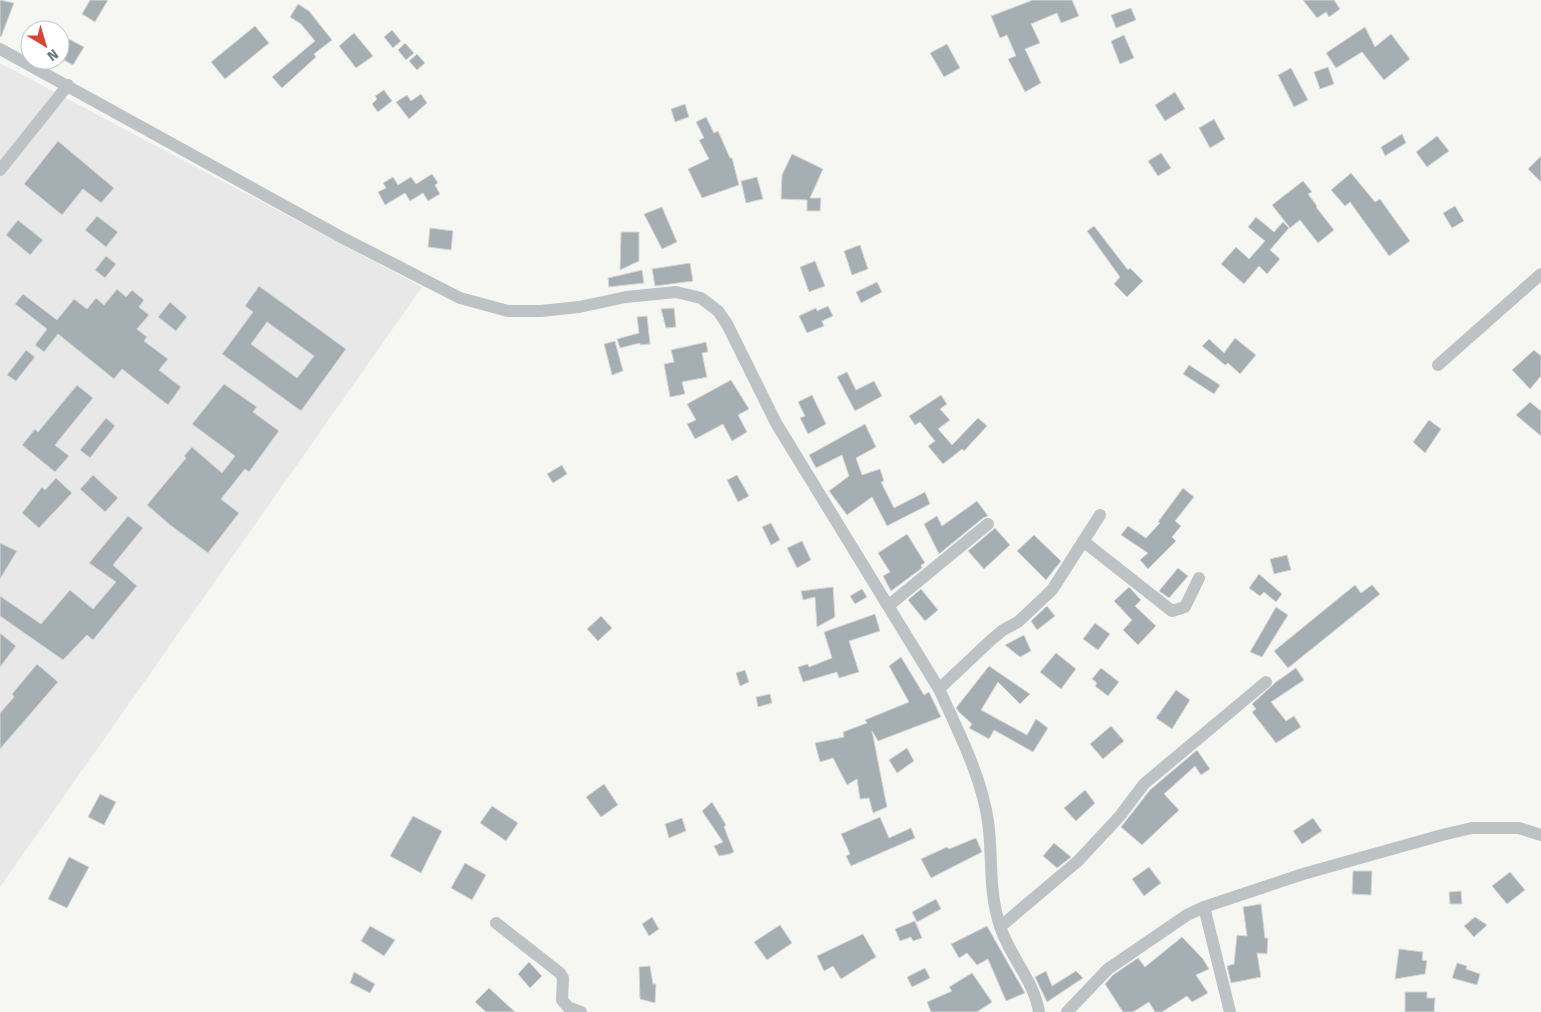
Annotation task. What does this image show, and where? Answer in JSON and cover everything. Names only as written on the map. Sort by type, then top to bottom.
[{"type":"street","points":[[0,48],[341,237],[460,298],[508,311],[541,311],[579,307],[626,297],[676,292],[701,298],[718,311],[727,324],[776,423],[939,689],[968,754],[980,789],[988,821],[992,897],[1000,927],[1031,988],[1039,1012]]},
{"type":"street","points":[[0,170],[68,85]]},
{"type":"street","points":[[1438,365],[1541,274]]},
{"type":"street","points":[[939,689],[991,640],[1003,630],[1018,622],[1047,595],[1100,515]]},
{"type":"street","points":[[888,606],[988,524]]},
{"type":"street","points":[[1083,540],[1172,611],[1180,610],[1186,604],[1199,578]]},
{"type":"street","points":[[1000,927],[1078,861],[1119,817],[1144,784],[1266,682]]},
{"type":"street","points":[[1066,1012],[1108,969],[1187,915],[1204,907],[1303,874],[1472,828],[1519,828],[1541,835]]},
{"type":"street","points":[[1204,907],[1230,1012]]},
{"type":"street","points":[[496,923],[560,973],[563,978],[562,1000],[568,1007],[581,1012]]},
{"type":"shaded area","points":[[0,63],[422,287],[0,887]]},
{"type":"building","points":[[0,0],[14,3],[1,37],[0,36]]},
{"type":"building","points":[[90,0],[108,0],[95,22],[82,14]]},
{"type":"building","points":[[1033,0],[1072,0],[1079,16],[1061,23],[1057,13],[1031,24],[1040,43],[1025,49],[1041,83],[1025,92],[1008,59],[1016,56],[1007,35],[1000,38],[991,16]]},
{"type":"building","points":[[1303,0],[1334,0],[1340,9],[1329,17],[1326,12],[1317,18]]},
{"type":"building","points":[[298,4],[309,11],[332,40],[314,54],[316,57],[282,88],[272,77],[315,41],[301,24],[290,17]]},
{"type":"building","points":[[1131,8],[1136,20],[1116,28],[1111,15]]},
{"type":"building","points":[[255,26],[269,43],[225,79],[211,62]]},
{"type":"building","points":[[1365,27],[1375,47],[1391,34],[1410,59],[1384,80],[1362,52],[1336,68],[1326,53]]},
{"type":"building","points":[[392,30],[401,41],[393,48],[384,37]]},
{"type":"building","points":[[354,33],[373,56],[356,68],[339,46]]},
{"type":"building","points":[[1124,35],[1134,58],[1120,64],[1111,41]]},
{"type":"building","points":[[70,40],[84,47],[73,65],[70,63]]},
{"type":"building","points":[[405,43],[414,53],[406,60],[398,50]]},
{"type":"building","points":[[947,44],[960,68],[944,77],[930,53]]},
{"type":"building","points":[[417,54],[425,63],[417,70],[409,61]]},
{"type":"building","points":[[1328,67],[1334,84],[1320,89],[1314,72]]},
{"type":"building","points":[[1291,68],[1308,100],[1294,107],[1278,75]]},
{"type":"building","points":[[384,90],[392,101],[378,112],[372,104],[377,99],[375,96]]},
{"type":"building","points":[[1175,92],[1185,109],[1165,121],[1155,105]]},
{"type":"building","points":[[421,94],[427,103],[409,119],[396,102],[407,95],[411,101]]},
{"type":"building","points":[[685,104],[689,117],[675,122],[671,109]]},
{"type":"building","points":[[706,117],[714,133],[718,131],[730,158],[732,158],[739,185],[702,198],[688,169],[709,159],[699,140],[704,138],[696,122]]},
{"type":"building","points":[[1214,119],[1225,139],[1210,148],[1199,128]]},
{"type":"building","points":[[1402,134],[1406,143],[1385,156],[1381,147]]},
{"type":"building","points":[[1437,136],[1449,151],[1427,167],[1416,152]]},
{"type":"building","points":[[58,141],[114,188],[101,203],[83,189],[62,215],[24,184]]},
{"type":"building","points":[[1161,153],[1171,168],[1158,176],[1148,161]]},
{"type":"building","points":[[792,154],[823,169],[810,198],[821,198],[820,211],[807,211],[807,200],[781,199],[782,175]]},
{"type":"building","points":[[1541,156],[1541,182],[1528,169]]},
{"type":"building","points":[[1351,173],[1375,202],[1380,199],[1410,241],[1389,256],[1350,202],[1345,206],[1331,190]]},
{"type":"building","points":[[432,174],[438,183],[435,185],[440,194],[428,201],[423,193],[410,201],[405,193],[385,205],[378,192],[386,188],[383,183],[393,177],[398,185],[411,177],[416,184]]},
{"type":"building","points":[[757,177],[763,199],[746,203],[741,181]]},
{"type":"building","points":[[1303,181],[1312,192],[1308,194],[1316,207],[1334,230],[1318,243],[1300,220],[1290,228],[1272,205]]},
{"type":"building","points":[[1455,206],[1464,221],[1452,228],[1443,213]]},
{"type":"building","points":[[662,207],[677,242],[662,249],[644,214]]},
{"type":"building","points":[[97,216],[118,232],[106,247],[85,230]]},
{"type":"building","points":[[1256,217],[1274,232],[1283,222],[1289,228],[1270,250],[1280,259],[1267,274],[1259,266],[1244,284],[1221,264],[1236,247],[1249,259],[1265,241],[1248,227]]},
{"type":"building","points":[[18,220],[43,240],[30,255],[6,235]]},
{"type":"building","points":[[1094,226],[1128,270],[1130,268],[1143,281],[1127,297],[1114,284],[1120,277],[1087,231]]},
{"type":"building","points":[[430,228],[453,231],[451,250],[428,247]]},
{"type":"building","points":[[621,232],[639,232],[639,261],[620,270]]},
{"type":"building","points":[[860,245],[868,269],[852,275],[844,251]]},
{"type":"building","points":[[106,256],[116,264],[105,278],[95,270]]},
{"type":"building","points":[[815,261],[825,286],[809,292],[800,267]]},
{"type":"building","points":[[690,263],[693,281],[655,286],[652,269]]},
{"type":"building","points":[[642,270],[644,283],[609,287],[608,278]]},
{"type":"building","points":[[877,282],[882,292],[861,303],[856,292]]},
{"type":"building","points":[[259,286],[346,349],[301,411],[222,354],[253,312],[245,306]],"holes":[[[267,322],[314,356],[297,378],[251,344]]]},
{"type":"building","points":[[117,289],[126,297],[132,290],[144,300],[139,307],[149,315],[137,329],[147,337],[144,341],[168,359],[159,370],[181,387],[168,405],[122,369],[114,379],[58,334],[44,352],[35,345],[47,329],[15,304],[23,294],[57,320],[74,299],[87,309],[96,298],[104,305]]},
{"type":"building","points":[[170,302],[187,317],[176,331],[158,317]]},
{"type":"building","points":[[828,306],[833,316],[822,321],[824,326],[807,333],[799,316],[816,308],[817,311]]},
{"type":"building","points":[[674,308],[676,327],[666,328],[661,309]]},
{"type":"building","points":[[647,316],[650,344],[640,345],[640,343],[620,348],[617,339],[639,333],[637,317]]},
{"type":"building","points":[[1235,338],[1256,355],[1240,374],[1228,363],[1225,365],[1202,346],[1209,339],[1224,353]]},
{"type":"building","points":[[615,341],[623,371],[612,375],[604,344]]},
{"type":"building","points":[[706,342],[708,352],[702,353],[707,377],[682,382],[685,394],[670,397],[664,364],[674,362],[671,350]]},
{"type":"building","points":[[26,350],[35,357],[16,381],[7,375]]},
{"type":"building","points":[[1534,350],[1541,356],[1541,376],[1530,389],[1512,370]]},
{"type":"building","points":[[1189,365],[1220,385],[1214,394],[1183,374]]},
{"type":"building","points":[[847,372],[856,390],[874,381],[882,396],[855,411],[837,377]]},
{"type":"building","points":[[731,380],[749,409],[738,415],[747,432],[732,441],[723,424],[695,439],[687,424],[696,420],[687,404]]},
{"type":"building","points":[[224,384],[257,407],[253,412],[279,431],[249,472],[245,469],[221,499],[239,513],[208,553],[147,505],[186,458],[184,456],[192,447],[222,473],[235,456],[192,424]]},
{"type":"building","points":[[77,385],[93,398],[55,445],[69,456],[55,472],[22,445],[35,429],[38,432]]},
{"type":"building","points":[[812,395],[826,424],[808,434],[800,418],[805,416],[798,402]]},
{"type":"building","points":[[941,395],[947,404],[940,409],[950,420],[938,429],[952,445],[978,418],[987,426],[964,451],[962,449],[943,464],[928,446],[935,441],[920,422],[915,425],[909,416]]},
{"type":"building","points":[[1530,402],[1541,411],[1541,436],[1516,415]]},
{"type":"building","points":[[106,418],[115,426],[90,458],[80,450]]},
{"type":"building","points":[[1429,420],[1441,429],[1425,453],[1413,442]]},
{"type":"building","points":[[865,424],[876,447],[856,458],[862,475],[880,469],[884,481],[881,482],[894,508],[925,492],[930,504],[887,526],[872,497],[847,515],[829,491],[849,476],[842,455],[816,468],[809,455]]},
{"type":"building","points":[[562,465],[567,474],[553,483],[547,474]]},
{"type":"building","points":[[93,475],[118,498],[105,512],[80,489]]},
{"type":"building","points":[[737,475],[749,496],[738,502],[727,480]]},
{"type":"building","points":[[56,478],[72,493],[39,528],[22,513],[42,487],[45,490]]},
{"type":"building","points":[[1183,488],[1194,497],[1175,521],[1181,526],[1172,537],[1176,541],[1148,569],[1140,560],[1148,553],[1121,535],[1128,526],[1146,538],[1160,523],[1158,522]]},
{"type":"building","points":[[977,501],[988,516],[939,554],[924,524],[937,516],[942,526]]},
{"type":"building","points":[[128,516],[143,528],[113,565],[137,586],[93,640],[87,635],[63,660],[0,616],[0,596],[41,624],[70,590],[93,609],[116,582],[89,563]]},
{"type":"building","points":[[771,523],[780,540],[771,545],[762,527]]},
{"type":"building","points":[[995,528],[1010,545],[984,569],[968,551]]},
{"type":"building","points":[[907,534],[925,563],[921,565],[922,568],[891,591],[883,576],[890,572],[878,553]]},
{"type":"building","points":[[1034,535],[1061,561],[1046,580],[1017,551]]},
{"type":"building","points":[[802,541],[811,560],[797,568],[787,548]]},
{"type":"building","points":[[0,543],[17,551],[0,579]]},
{"type":"building","points":[[1287,555],[1291,570],[1274,574],[1270,559]]},
{"type":"building","points":[[1178,568],[1188,576],[1169,598],[1159,591]]},
{"type":"building","points":[[1259,574],[1282,594],[1276,602],[1264,592],[1260,596],[1249,588]]},
{"type":"building","points":[[1355,585],[1361,593],[1372,585],[1380,594],[1288,668],[1274,651]]},
{"type":"building","points":[[833,587],[835,617],[817,627],[815,597],[803,600],[801,591]]},
{"type":"building","points":[[1129,587],[1141,600],[1135,606],[1156,626],[1138,645],[1123,630],[1132,620],[1114,601]]},
{"type":"building","points":[[862,589],[867,597],[855,604],[850,596]]},
{"type":"building","points":[[921,589],[938,610],[925,621],[908,600]]},
{"type":"building","points":[[1047,606],[1055,616],[1037,630],[1031,621]]},
{"type":"building","points":[[1276,607],[1288,615],[1262,657],[1250,652]]},
{"type":"building","points":[[875,614],[880,631],[849,641],[859,672],[839,678],[837,672],[803,682],[798,667],[808,664],[809,667],[832,658],[824,632]]},
{"type":"building","points":[[601,616],[612,628],[598,641],[587,629]]},
{"type":"building","points":[[1095,623],[1110,634],[1098,650],[1083,639]]},
{"type":"building","points":[[0,633],[16,646],[0,667]]},
{"type":"building","points":[[1024,635],[1031,651],[1020,657],[1005,645]]},
{"type":"building","points":[[1056,653],[1076,669],[1061,689],[1040,672]]},
{"type":"building","points":[[901,657],[924,695],[929,692],[941,717],[878,741],[872,731],[887,807],[873,813],[869,798],[860,799],[857,779],[847,785],[833,758],[820,762],[815,743],[844,737],[843,732],[867,723],[865,720],[909,702],[889,666]]},
{"type":"building","points":[[37,664],[58,682],[0,749],[0,713],[14,697],[12,694]]},
{"type":"building","points":[[989,666],[1030,694],[1020,704],[998,682],[981,710],[1027,735],[1036,719],[1048,728],[1033,752],[994,730],[989,739],[969,728],[972,724],[956,708]]},
{"type":"building","points":[[1101,668],[1119,682],[1108,696],[1095,686],[1097,683],[1092,679]]},
{"type":"building","points":[[1296,668],[1304,680],[1271,702],[1286,721],[1294,716],[1301,727],[1276,743],[1252,712],[1256,709],[1252,704],[1276,682]]},
{"type":"building","points":[[745,670],[749,682],[740,686],[736,673]]},
{"type":"building","points":[[1176,690],[1190,700],[1172,729],[1156,718]]},
{"type":"building","points":[[770,694],[772,703],[758,707],[756,697]]},
{"type":"building","points":[[1111,726],[1124,741],[1103,759],[1090,744]]},
{"type":"building","points":[[907,748],[914,761],[897,773],[889,760]]},
{"type":"building","points":[[1197,750],[1210,769],[1201,775],[1195,766],[1164,794],[1179,810],[1142,845],[1121,827],[1150,790]]},
{"type":"building","points":[[604,784],[618,805],[601,817],[586,797]]},
{"type":"building","points":[[1085,790],[1095,803],[1076,821],[1064,808]]},
{"type":"building","points":[[100,794],[116,802],[104,825],[88,817]]},
{"type":"building","points":[[712,802],[726,825],[724,827],[734,852],[730,854],[719,856],[714,846],[723,842],[702,811]]},
{"type":"building","points":[[492,806],[518,823],[506,841],[480,823]]},
{"type":"building","points":[[413,816],[442,831],[421,873],[390,856]]},
{"type":"building","points":[[880,817],[889,838],[911,828],[915,838],[851,866],[846,856],[850,854],[841,834]]},
{"type":"building","points":[[682,818],[686,831],[669,838],[665,824]]},
{"type":"building","points":[[1313,818],[1322,831],[1302,844],[1293,831]]},
{"type":"building","points":[[976,838],[982,852],[931,878],[921,859],[947,847],[949,849]]},
{"type":"building","points":[[1054,843],[1071,857],[1057,868],[1043,856]]},
{"type":"building","points":[[69,857],[89,867],[67,908],[48,899]]},
{"type":"building","points":[[465,863],[486,875],[472,900],[451,888]]},
{"type":"building","points":[[1149,867],[1161,883],[1144,896],[1132,879]]},
{"type":"building","points":[[1353,871],[1372,871],[1371,895],[1352,894]]},
{"type":"building","points":[[1510,872],[1525,890],[1507,904],[1492,886]]},
{"type":"building","points":[[1461,891],[1462,904],[1450,904],[1449,892]]},
{"type":"building","points":[[936,899],[941,909],[917,922],[912,912]]},
{"type":"building","points":[[1261,904],[1265,938],[1268,938],[1267,954],[1257,953],[1261,977],[1231,983],[1227,966],[1234,964],[1237,935],[1247,936],[1243,907]]},
{"type":"building","points":[[652,917],[659,929],[649,936],[642,924]]},
{"type":"building","points":[[1475,917],[1487,925],[1474,937],[1464,926]]},
{"type":"building","points":[[915,921],[922,938],[913,941],[911,937],[900,941],[895,929]]},
{"type":"building","points":[[780,925],[792,943],[767,960],[754,942]]},
{"type":"building","points":[[370,926],[395,940],[384,956],[361,941]]},
{"type":"building","points":[[987,926],[1025,993],[1006,1001],[988,959],[977,965],[967,953],[959,958],[951,944]]},
{"type":"building","points":[[863,934],[876,957],[841,979],[833,966],[824,971],[817,956]]},
{"type":"building","points":[[1182,937],[1203,959],[1209,969],[1196,975],[1208,993],[1192,1002],[1187,996],[1162,1012],[1155,1012],[1149,1002],[1133,1012],[1123,1012],[1105,984],[1113,975],[1138,958],[1145,967]]},
{"type":"building","points":[[1399,949],[1423,952],[1422,960],[1427,961],[1425,974],[1395,979]]},
{"type":"building","points":[[529,962],[542,976],[530,988],[518,974]]},
{"type":"building","points":[[1457,963],[1467,966],[1466,969],[1480,974],[1477,985],[1452,978]]},
{"type":"building","points":[[650,966],[653,984],[656,984],[655,1003],[640,999],[639,967]]},
{"type":"building","points":[[925,968],[930,978],[912,987],[907,977]]},
{"type":"building","points":[[1046,971],[1052,986],[1076,971],[1083,978],[1047,1002],[1035,977]]},
{"type":"building","points":[[354,972],[375,984],[370,993],[350,983]]},
{"type":"building","points":[[972,973],[992,1002],[977,1012],[931,1012],[927,1002],[952,991],[949,987]]},
{"type":"building","points":[[489,988],[515,1012],[486,1012],[475,1002]]},
{"type":"building","points":[[1405,992],[1427,992],[1427,998],[1435,998],[1434,1012],[1405,1012]]}]
